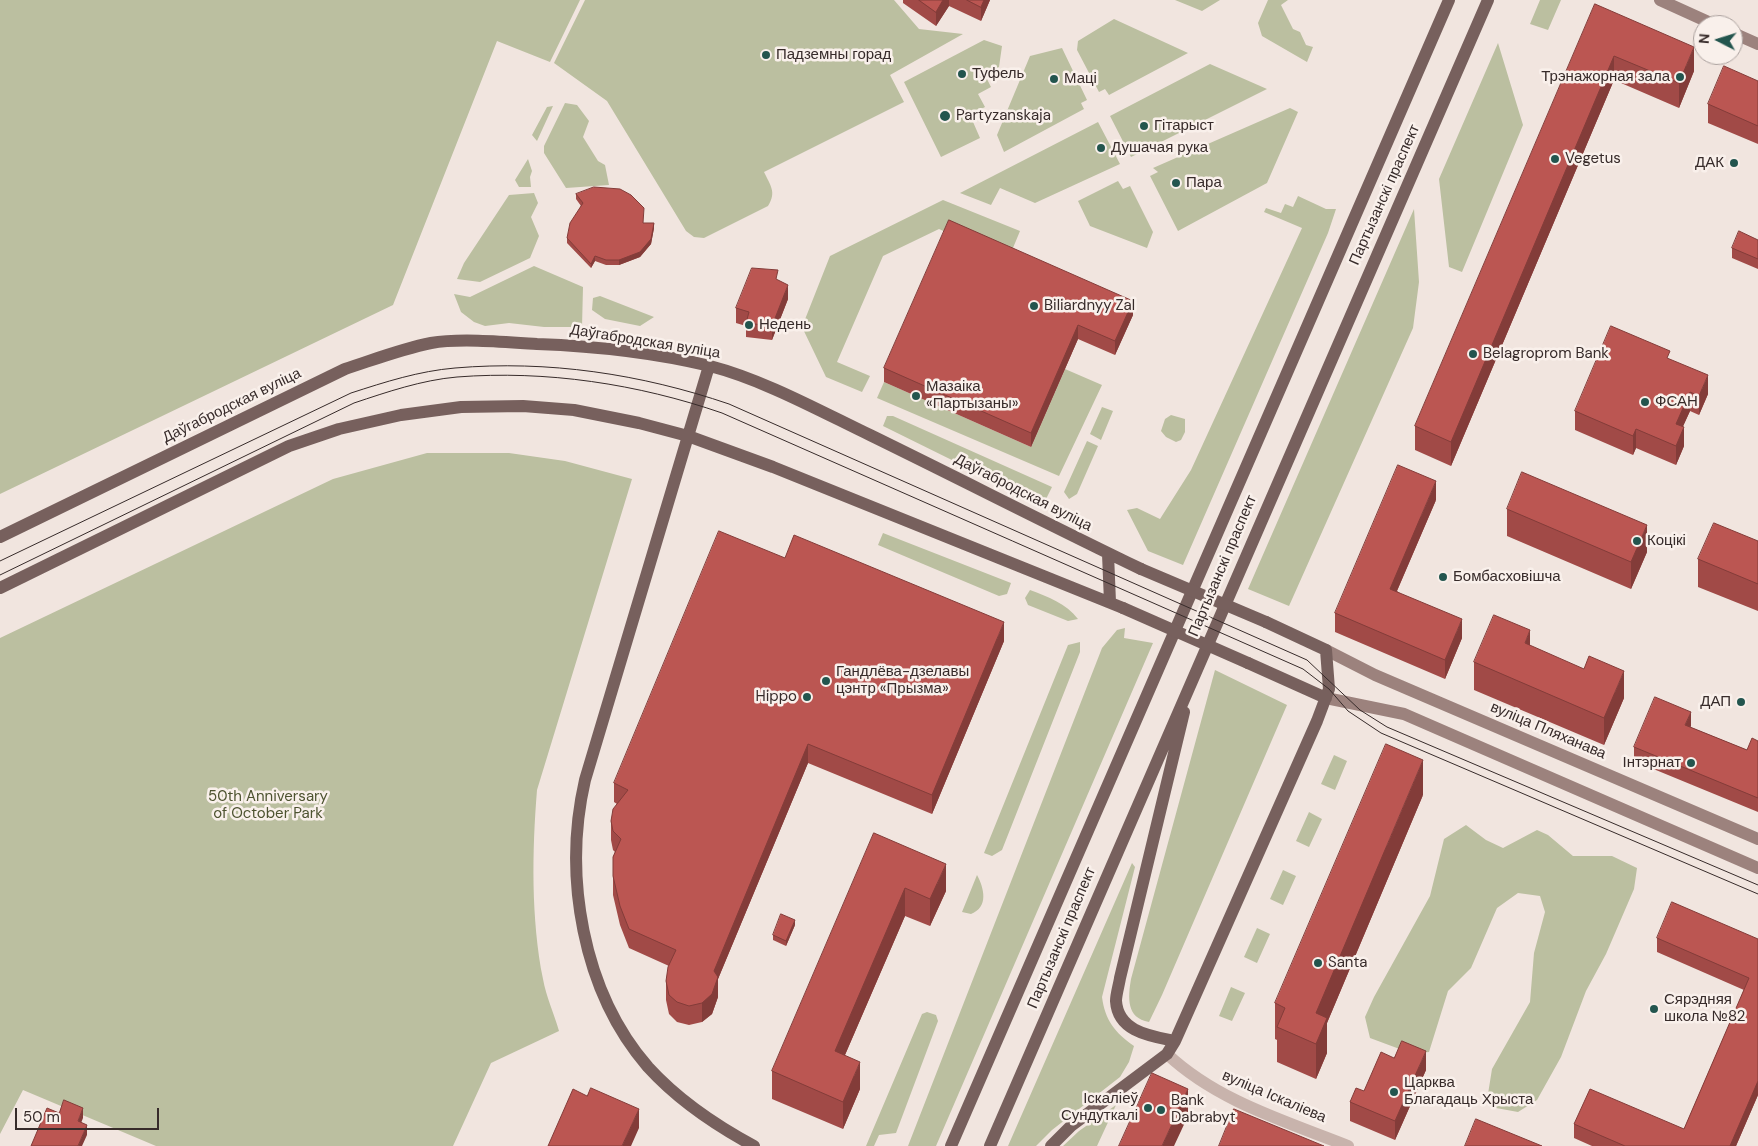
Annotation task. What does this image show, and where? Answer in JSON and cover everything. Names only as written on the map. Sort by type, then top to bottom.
[{"type":"main road","name":"Партызанскі праспект","points":[[951,1146],[1449,0]]},
{"type":"main road","name":"Партызанскі праспект","points":[[990,1146],[1488,0]]},
{"type":"main road","points":[[1660,0],[1693,15]]},
{"type":"main road","points":[[1743,37],[1758,44]]},
{"type":"main road","name":"Даўгабродская вуліца","points":[[0,537],[345,369],[398,351],[433,342],[496,342],[594,348],[709,366],[790,397],[1108,554],[1326,650]]},
{"type":"main road","points":[[709,366],[585,780],[577,812],[576,874],[582,922],[588,948],[598,979],[626,1037],[649,1067],[702,1115],[754,1146]]},
{"type":"main road","points":[[0,588],[289,446],[339,429],[401,415],[475,405],[574,410],[639,423],[688,436],[773,467],[1110,602],[1326,698],[1404,714],[1758,868]]},
{"type":"main road","points":[[1108,554],[1110,602]]},
{"type":"main road","points":[[1050,1146],[1071,1126],[1167,1054],[1176,1041],[1326,698],[1330,680],[1326,650]]},
{"type":"main road","name":"вуліца Пляханава","points":[[1326,650],[1375,675],[1758,839]]},
{"type":"main road","points":[[1176,1041],[1135,1031],[1123,1022],[1116,1001],[1192,679]]},
{"type":"street","name":"вуліца Іскаліева","points":[[1167,1054],[1187,1073],[1227,1098],[1348,1146]]},
{"type":"green space","points":[[0,0],[580,0],[550,62],[497,41],[393,305],[0,494]]},
{"type":"green space","points":[[585,0],[894,0],[919,29],[963,34],[890,75],[904,102],[764,172],[772,193],[768,206],[704,238],[694,237],[686,231],[607,101],[554,63]]},
{"type":"green space","points":[[1175,0],[1220,0],[1202,11]]},
{"type":"green space","points":[[1268,0],[1288,0],[1281,5],[1293,29],[1300,32],[1306,45],[1313,47],[1307,62],[1262,36],[1258,23]]},
{"type":"green space","points":[[1540,0],[1561,0],[1548,30],[1530,24]]},
{"type":"green space","points":[[1114,19],[1188,53],[1109,95],[1105,89],[1099,92],[1077,50],[1078,41]]},
{"type":"green space","points":[[984,40],[1002,46],[999,67],[985,75],[991,87],[978,94],[985,107],[970,115],[980,138],[941,157],[904,82]]},
{"type":"green space","points":[[1498,43],[1523,125],[1462,272],[1449,267],[1439,179]]},
{"type":"green space","points":[[1062,48],[1087,100],[1081,103],[1084,109],[1004,152],[997,135],[1030,56]]},
{"type":"green space","points":[[1210,64],[1267,89],[1131,157],[1110,116]]},
{"type":"green space","points":[[565,103],[577,105],[589,121],[583,137],[598,161],[605,165],[609,185],[566,188],[544,153],[544,146]]},
{"type":"green space","points":[[553,106],[537,141],[532,135],[547,107]]},
{"type":"green space","points":[[1290,108],[1298,112],[1267,183],[1178,231],[1150,176],[1158,172],[1153,168]]},
{"type":"green space","points":[[1098,122],[1120,164],[1035,203],[1000,188],[991,205],[960,193]]},
{"type":"green space","points":[[528,159],[532,171],[530,177],[531,187],[519,187],[515,180]]},
{"type":"green space","points":[[1118,181],[1123,189],[1130,186],[1153,232],[1147,248],[1090,226],[1078,201]]},
{"type":"green space","points":[[534,193],[538,203],[531,217],[539,236],[530,258],[480,282],[457,279],[464,263],[509,195]]},
{"type":"green space","points":[[1298,196],[1326,209],[1336,209],[1328,233],[1183,565],[1148,551],[1127,510],[1137,508],[1160,519],[1191,470],[1302,228],[1264,212],[1266,208],[1281,213],[1285,204],[1293,207]]},
{"type":"green space","points":[[943,200],[1020,231],[1008,260],[939,229],[883,256],[837,362],[870,376],[862,392],[826,377],[802,327],[830,256]]},
{"type":"green space","points":[[1414,209],[1419,282],[1413,328],[1289,606],[1248,589]]},
{"type":"green space","points":[[534,266],[583,287],[582,327],[544,327],[509,323],[485,326],[474,322],[461,312],[454,294],[470,297]]},
{"type":"green space","points":[[600,296],[654,317],[640,326],[605,319],[592,310],[593,298]]},
{"type":"green space","points":[[1065,369],[1102,385],[1059,476],[877,398],[884,382],[1031,447]]},
{"type":"green space","points":[[1102,407],[1113,411],[1101,440],[1090,434]]},
{"type":"green space","points":[[1171,415],[1185,419],[1185,432],[1181,440],[1176,442],[1166,437],[1161,431],[1165,419]]},
{"type":"green space","points":[[887,416],[893,416],[1052,487],[1043,505],[883,426]]},
{"type":"green space","points":[[1087,441],[1098,446],[1077,494],[1069,499],[1064,492]]},
{"type":"green space","name":"50th Anniversary of October Park","points":[[427,453],[509,453],[565,461],[632,479],[537,790],[534,837],[536,933],[544,985],[559,1031],[491,1063],[453,1146],[156,1146],[23,1090],[0,1134],[0,638],[333,479]]},
{"type":"green space","points":[[883,533],[1011,583],[1007,594],[999,596],[878,545]]},
{"type":"green space","points":[[1030,590],[1062,605],[1078,619],[1068,621],[1028,605],[1025,598]]},
{"type":"green space","points":[[1125,628],[1124,638],[1153,643],[936,1146],[908,1146],[1102,648],[1117,630]]},
{"type":"green space","points":[[1080,642],[1080,652],[1002,850],[992,856],[984,853],[1068,645]]},
{"type":"green space","points":[[1215,670],[1287,705],[1149,1022],[1142,1020],[1132,1011],[1129,999],[1131,979]]},
{"type":"green space","points":[[1334,755],[1347,761],[1335,790],[1321,784]]},
{"type":"green space","points":[[1309,812],[1322,819],[1309,847],[1296,841]]},
{"type":"green space","points":[[1466,825],[1486,840],[1503,848],[1537,830],[1548,835],[1573,856],[1612,856],[1637,868],[1634,889],[1606,954],[1586,991],[1561,1057],[1537,1100],[1518,1112],[1496,1108],[1488,1094],[1492,1069],[1530,1002],[1534,953],[1545,912],[1540,896],[1518,893],[1497,908],[1471,968],[1448,991],[1429,1052],[1413,1054],[1370,1038],[1365,1017],[1374,997],[1430,896],[1444,839]]},
{"type":"green space","points":[[1132,863],[1135,867],[1102,997],[1108,1019],[1116,1031],[1134,1046],[1129,1062],[1120,1077],[1052,1130],[1036,1146],[1008,1146]]},
{"type":"green space","points":[[1283,870],[1296,876],[1283,905],[1270,899]]},
{"type":"green space","points":[[977,875],[983,891],[981,907],[971,914],[962,912]]},
{"type":"green space","points":[[1257,928],[1270,934],[1257,963],[1244,957]]},
{"type":"green space","points":[[1231,987],[1245,993],[1232,1021],[1219,1016]]},
{"type":"green space","points":[[927,1012],[936,1015],[938,1021],[896,1133],[879,1135],[874,1146],[866,1146],[922,1014]]},
{"type":"green space","points":[[1116,1105],[1097,1146],[1063,1146],[1079,1131]]},
{"type":"building","points":[[919,0],[943,0],[936,12]]},
{"type":"building","points":[[967,0],[984,0],[981,7]]},
{"type":"building","points":[[1595,4],[1693,47],[1679,83],[1614,56],[1451,442],[1415,426]]},
{"type":"building","points":[[1724,66],[1758,81],[1758,126],[1708,104]]},
{"type":"building","points":[[594,187],[620,189],[631,195],[644,208],[643,223],[654,223],[651,239],[640,252],[619,260],[606,260],[595,256],[591,264],[567,238],[570,223],[583,203],[576,194]]},
{"type":"building","points":[[949,220],[1133,301],[1115,341],[1078,325],[1031,433],[884,368]]},
{"type":"building","points":[[1739,231],[1758,240],[1758,259],[1732,248]]},
{"type":"building","points":[[752,268],[778,270],[776,279],[788,285],[772,326],[746,323],[749,312],[736,308]]},
{"type":"building","name":"ФСАН","points":[[1611,326],[1670,351],[1667,358],[1708,375],[1699,396],[1690,392],[1676,424],[1684,427],[1676,446],[1636,429],[1633,436],[1575,411]]},
{"type":"building","points":[[1398,465],[1436,481],[1390,589],[1462,619],[1445,660],[1335,613]]},
{"type":"building","points":[[1522,472],[1647,525],[1631,562],[1507,509]]},
{"type":"building","points":[[1714,523],[1758,541],[1758,584],[1698,559]]},
{"type":"building","points":[[719,531],[785,558],[794,535],[1004,622],[932,795],[808,744],[714,971],[718,977],[712,994],[702,1003],[689,1006],[677,1002],[669,995],[666,981],[668,967],[676,950],[629,929],[620,906],[613,876],[613,857],[621,839],[613,831],[611,821],[613,809],[628,790],[614,783]]},
{"type":"building","points":[[1494,615],[1530,630],[1525,643],[1584,669],[1589,656],[1624,671],[1604,718],[1474,662]]},
{"type":"building","name":"Інтэрнат","points":[[1655,697],[1691,712],[1685,725],[1747,750],[1752,738],[1758,741],[1758,798],[1634,747]]},
{"type":"building","points":[[1386,744],[1423,760],[1316,1013],[1327,1018],[1316,1044],[1277,1027],[1285,1008],[1275,1003]]},
{"type":"building","points":[[874,833],[946,864],[930,899],[905,888],[835,1051],[860,1062],[843,1102],[772,1071]]},
{"type":"building","points":[[1672,902],[1758,939],[1758,1081],[1730,1146],[1625,1146],[1574,1124],[1590,1089],[1684,1129],[1749,978],[1657,938]]},
{"type":"building","points":[[781,914],[795,920],[786,941],[773,935]]},
{"type":"building","points":[[1402,1041],[1426,1051],[1395,1121],[1350,1102],[1356,1088],[1364,1091],[1381,1052],[1394,1058]]},
{"type":"building","points":[[1152,1073],[1188,1089],[1162,1146],[1119,1146]]},
{"type":"building","points":[[591,1088],[639,1109],[622,1146],[548,1146],[573,1089],[587,1096]]},
{"type":"building","points":[[64,1100],[83,1108],[78,1121],[87,1125],[78,1146],[31,1146],[47,1108],[59,1113]]},
{"type":"building","points":[[1234,1109],[1324,1146],[1219,1146]]},
{"type":"building","points":[[1476,1119],[1542,1146],[1465,1146]]},
{"type":"tram line","points":[[0,561],[351,393],[389,381],[442,369],[490,366],[559,368],[628,377],[729,404],[1307,660],[1360,710],[1387,727],[1758,885]]},
{"type":"tram line","points":[[0,575],[354,403],[392,391],[444,379],[490,375],[558,378],[625,387],[658,394],[722,413],[1303,669],[1329,689],[1348,711],[1381,733],[1758,894]]},
{"type":"place","name":"Падземны горад","points":[[766,55]]},
{"type":"place","name":"Туфель","points":[[962,74]]},
{"type":"place","name":"Трэнажорная зала","points":[[1680,77]]},
{"type":"place","name":"Маці","points":[[1054,79]]},
{"type":"place","name":"Partyzanskaja","points":[[945,116]]},
{"type":"place","name":"Гітарыст","points":[[1144,126]]},
{"type":"place","name":"Душачая рука","points":[[1101,148]]},
{"type":"place","name":"Vegetus","points":[[1555,159]]},
{"type":"place","name":"ДАК","points":[[1734,163]]},
{"type":"place","name":"Пара","points":[[1176,183]]},
{"type":"place","name":"Biliardnyy Zal","points":[[1034,306]]},
{"type":"place","name":"Недень","points":[[749,325]]},
{"type":"place","name":"Belagroprom Bank","points":[[1473,354]]},
{"type":"place","name":"Мазаіка «Партызаны»","points":[[916,396]]},
{"type":"place","name":"ФСАН","points":[[1645,402]]},
{"type":"place","name":"Коцікі","points":[[1637,541]]},
{"type":"place","name":"Бомбасховішча","points":[[1443,577]]},
{"type":"place","name":"Гандлёва-дзелавы цэнтр «Прызма»","points":[[826,681]]},
{"type":"place","name":"Hippo","points":[[807,697]]},
{"type":"place","name":"ДАП","points":[[1741,702]]},
{"type":"place","name":"Інтэрнат","points":[[1691,763]]},
{"type":"place","name":"Santa","points":[[1318,963]]},
{"type":"place","name":"Сярэдняя школа №82","points":[[1654,1009]]},
{"type":"place","name":"Царква Благадаць Хрыста","points":[[1394,1092]]},
{"type":"place","name":"Іскаліеў Сундуткалі","points":[[1148,1108]]},
{"type":"place","name":"Bank Dabrabyt","points":[[1161,1110]]}]
